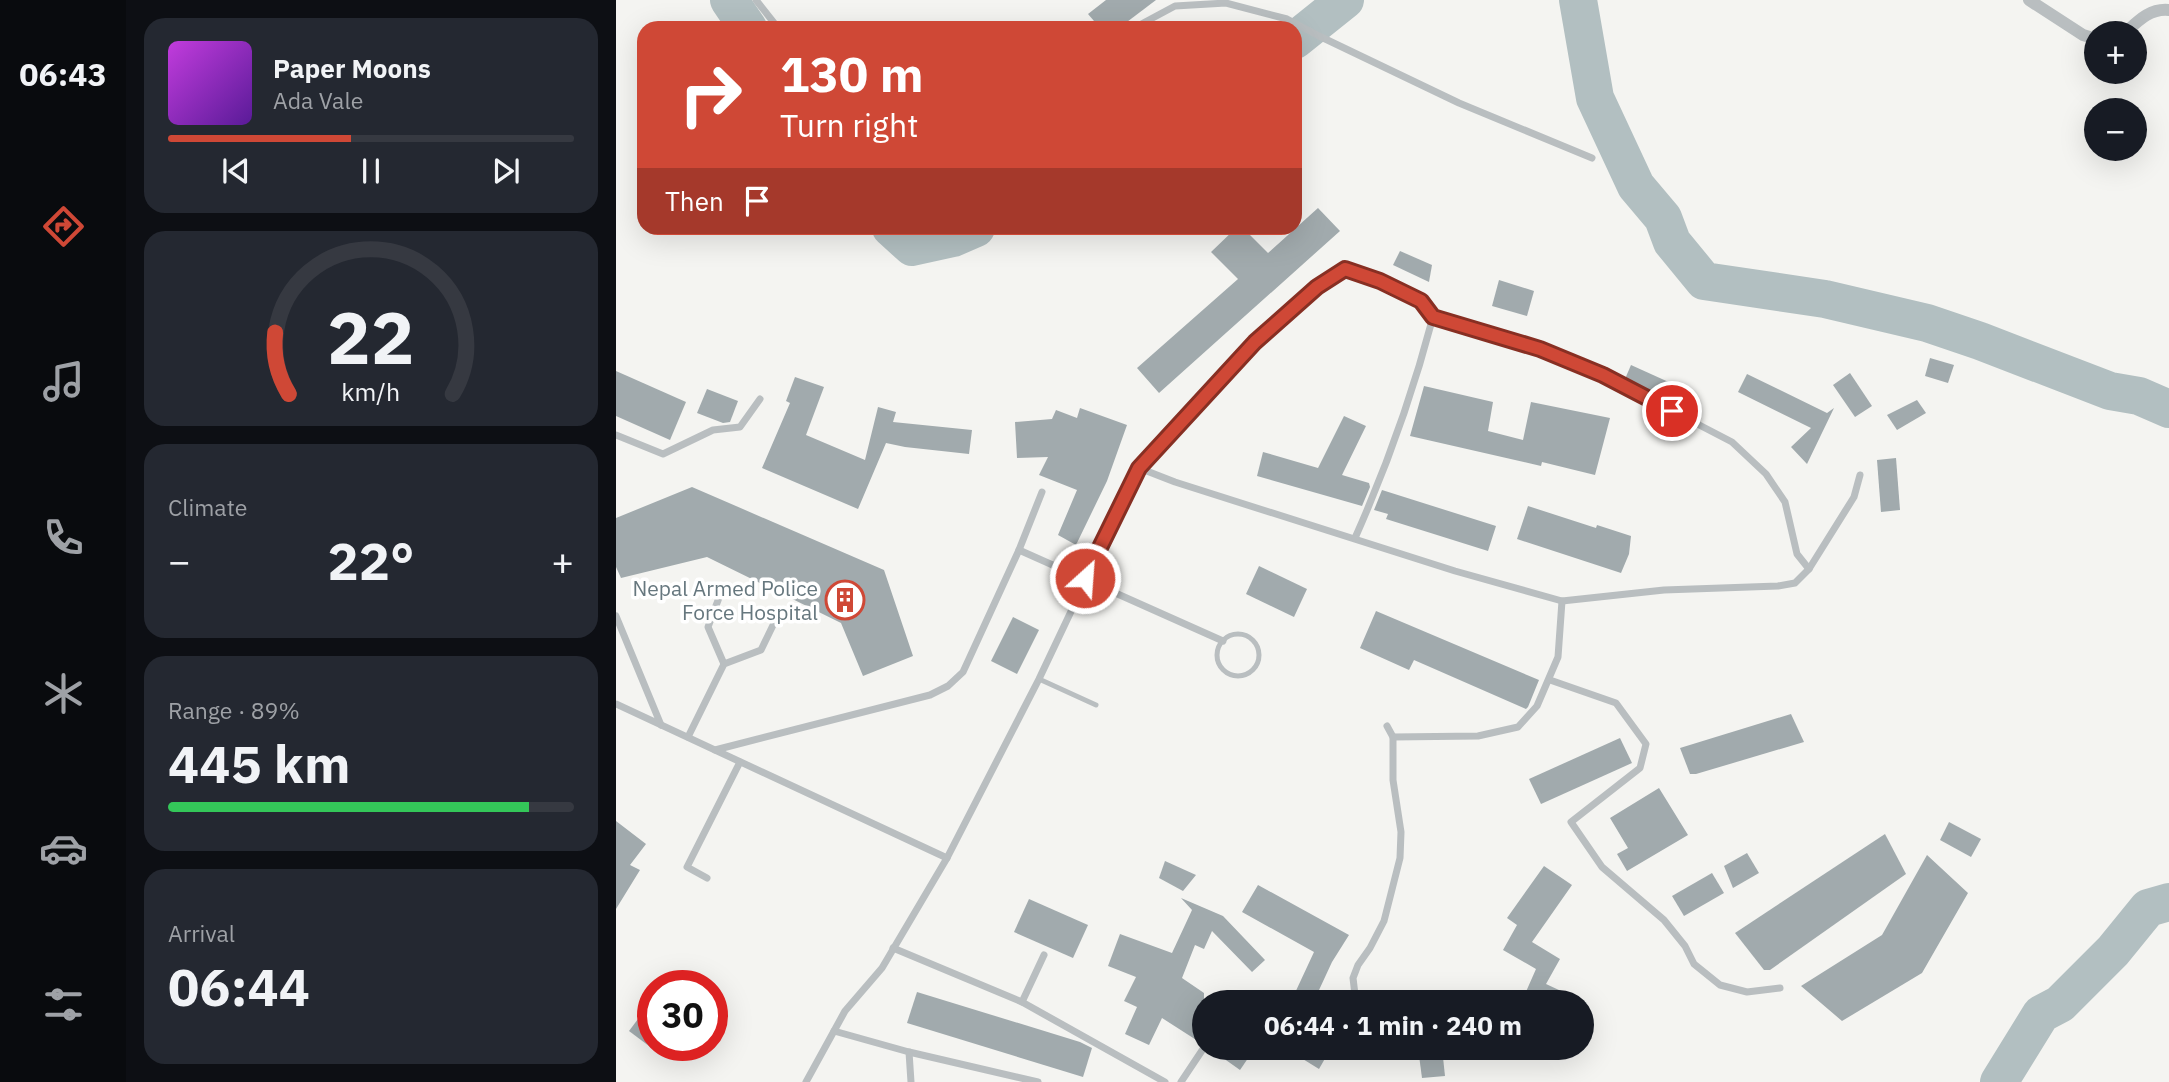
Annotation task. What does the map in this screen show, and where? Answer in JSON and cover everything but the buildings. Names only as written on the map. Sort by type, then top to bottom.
[{"type":"street","points":[[756,0],[772,21]]},
{"type":"street","points":[[2029,0],[2084,35]]},
{"type":"street","points":[[1147,21],[1175,6],[1226,4],[1291,21]]},
{"type":"street","points":[[2138,21],[2146,14],[2169,10]]},
{"type":"street","points":[[1302,27],[1459,103],[1592,158]]},
{"type":"street","points":[[806,1082],[845,1011],[882,968],[947,858],[1038,679],[1139,468],[1255,342],[1317,287],[1345,269],[1380,281],[1421,301],[1433,317],[1540,349],[1603,375],[1732,442],[1766,474],[1785,502],[1797,554],[1809,569]]},
{"type":"street","points":[[1355,538],[1381,479],[1422,360],[1433,317]]},
{"type":"street","points":[[616,435],[663,454],[713,430],[740,427],[760,399]]},
{"type":"street","points":[[1139,468],[1175,482],[1455,571],[1562,601],[1664,590],[1795,583],[1809,569],[1854,497],[1860,475]]},
{"type":"street","points":[[715,750],[930,695],[948,686],[963,672],[1019,550],[1042,492]]},
{"type":"street","points":[[1019,550],[1223,640]]},
{"type":"street","points":[[720,595],[708,627],[724,664]]},
{"type":"street","points":[[1393,737],[1478,736],[1518,727],[1537,706],[1550,680],[1558,657],[1562,601]]},
{"type":"street","points":[[616,616],[661,725]]},
{"type":"street","points":[[688,737],[724,664],[761,650],[776,619]]},
{"type":"street","points":[[1550,680],[1616,703],[1646,744],[1640,768],[1571,822],[1602,867],[1664,920],[1685,946],[1694,964],[1720,985],[1747,992],[1780,988]]},
{"type":"street","points":[[616,704],[947,858]]},
{"type":"street","points":[[1354,990],[1353,978],[1384,921],[1400,858],[1401,832],[1393,780],[1393,737],[1387,726]]},
{"type":"street","points":[[707,878],[687,867],[740,762]]},
{"type":"street","points":[[893,948],[1021,1002],[1165,1082]]},
{"type":"street","points":[[1021,1002],[1044,955]]},
{"type":"street","points":[[834,1031],[909,1052],[1038,1082]]},
{"type":"street","points":[[909,1052],[911,1082]]},
{"type":"street","points":[[1181,1082],[1196,1060]]},
{"type":"lane","points":[[1234,635],[1249,637],[1259,650],[1259,662],[1255,668],[1242,677],[1229,675],[1223,670],[1217,659],[1217,652],[1223,640],[1234,635]]},
{"type":"lane","points":[[1038,679],[1096,705]]},
{"type":"waterway","points":[[729,0],[743,21]]},
{"type":"waterway","points":[[1302,34],[1345,0]]},
{"type":"waterway","points":[[1578,0],[1595,98],[1636,186],[1663,218],[1672,242],[1704,281],[1825,299],[1927,323],[2110,391],[2139,396],[2169,409]]},
{"type":"waterway","points":[[899,235],[912,247],[960,235]]},
{"type":"waterway","points":[[1999,1082],[2041,1014],[2060,1004],[2113,951],[2148,908],[2169,902]]},
{"type":"place","name":"Nepal Armed Police Force Hospital","points":[[845,600]]},
{"type":"route","points":[[1085,578],[1139,468],[1255,342],[1317,287],[1345,269],[1380,281],[1421,301],[1433,317],[1540,349],[1603,375],[1672,411]]}]
